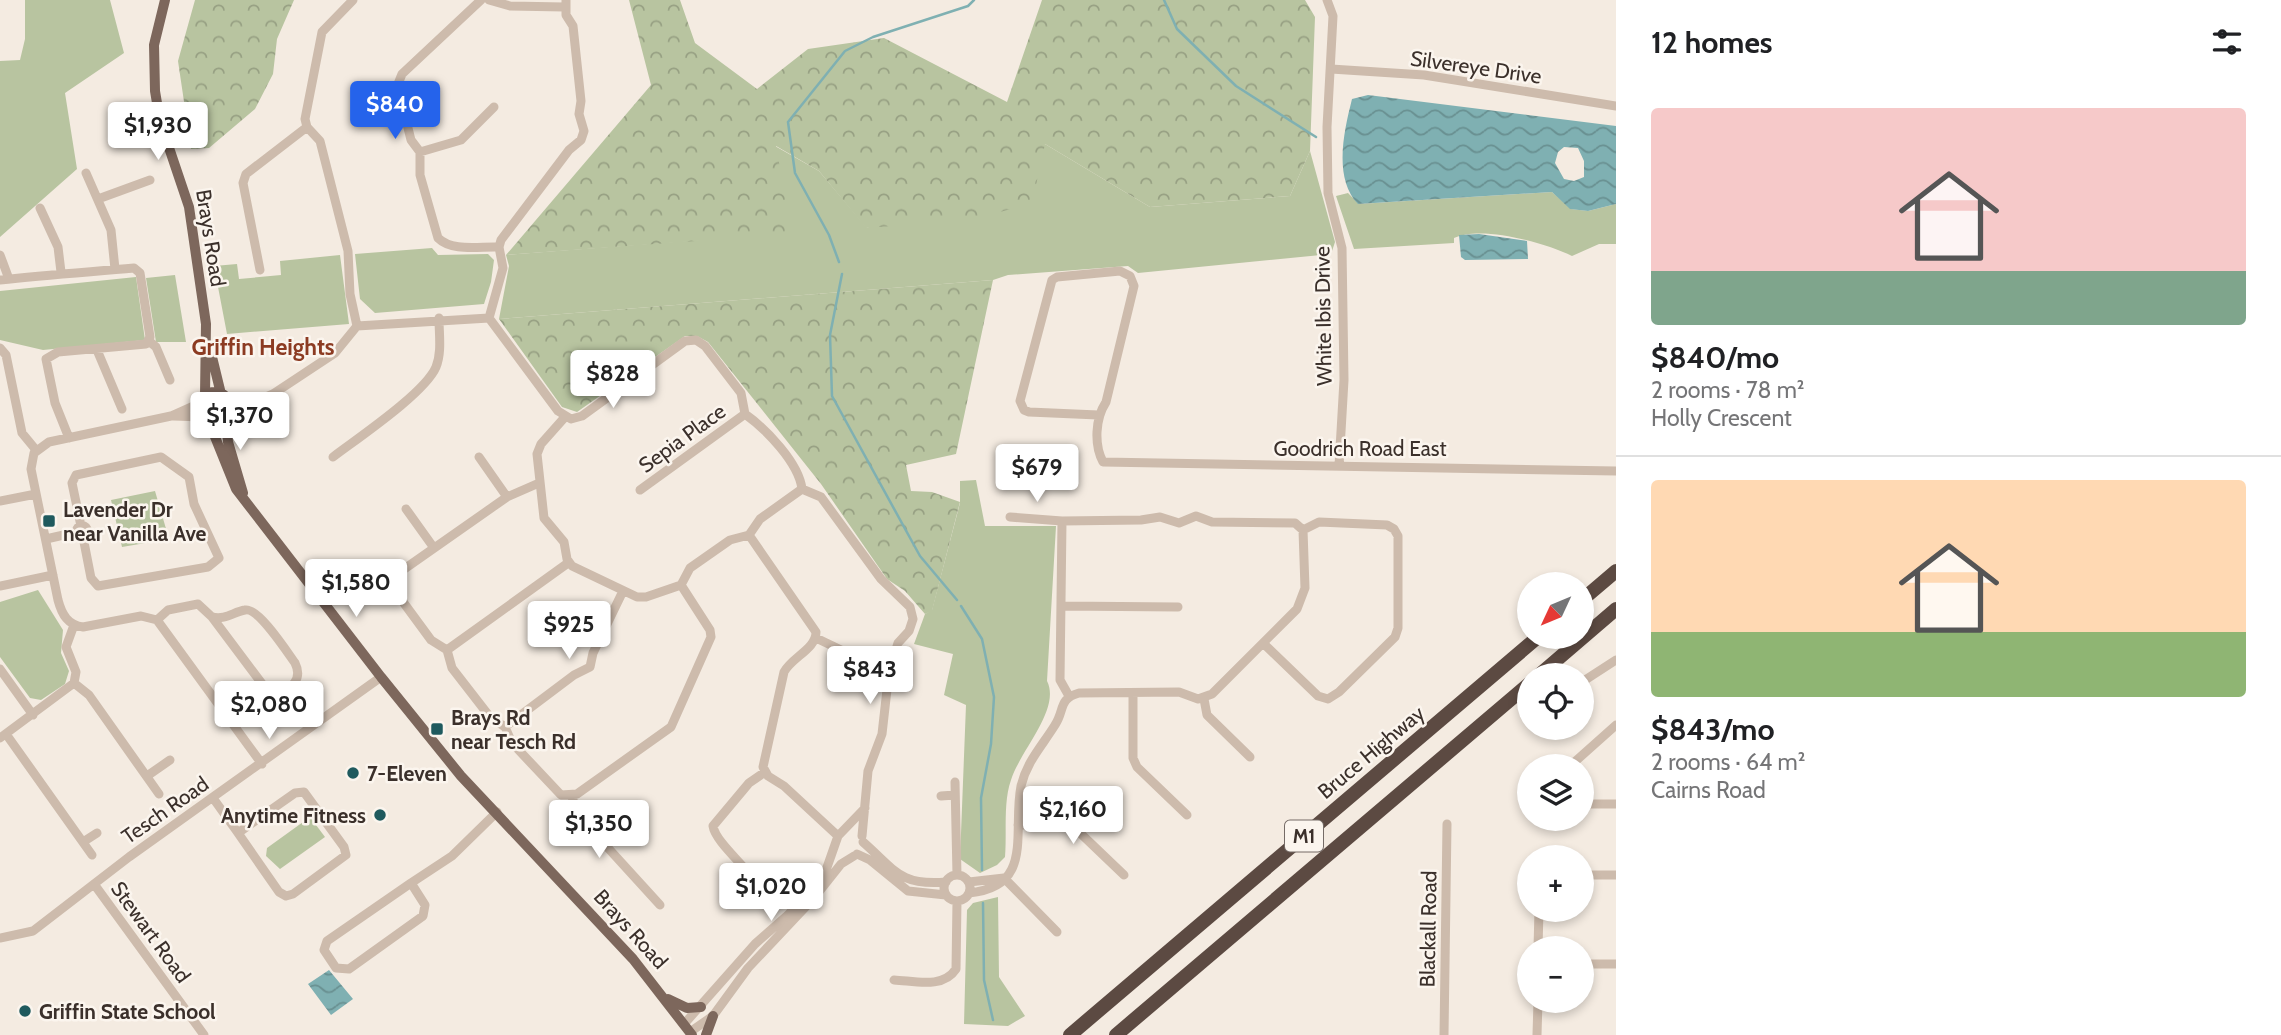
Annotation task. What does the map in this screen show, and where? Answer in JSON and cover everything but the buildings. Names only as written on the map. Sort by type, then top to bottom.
[{"type":"highway","points":[[1594,590],[1616,571]]},
{"type":"highway","points":[[1553,663],[1616,609]]},
{"type":"highway","name":"Bruce Highway","points":[[1070,1035],[1524,649]]},
{"type":"highway","name":"M1","points":[[1116,1035],[1517,694]]},
{"type":"main road","name":"Brays Road","points":[[162,1],[154,45],[155,91],[160,121],[189,208],[206,324],[202,399],[206,420],[233,483],[381,677],[461,776],[497,812],[665,998],[689,1030]]},
{"type":"main road","name":"Brays Road","points":[[206,324],[211,335],[214,373],[227,415],[228,442],[243,496]]},
{"type":"main road","points":[[202,399],[223,396]]},
{"type":"main road","points":[[206,420],[218,422],[227,415]]},
{"type":"main road","points":[[665,998],[687,1008],[701,1007]]},
{"type":"main road","points":[[706,1035],[713,1016]]},
{"type":"street","points":[[353,0],[322,32],[305,119],[307,127],[320,141],[348,251],[350,294],[357,326]]},
{"type":"street","points":[[481,0],[402,74],[398,83],[411,140],[420,152],[420,175],[438,238],[445,245],[499,247]]},
{"type":"street","points":[[489,0],[510,6],[565,4],[573,26],[581,101],[579,114],[584,131],[582,139],[569,150],[516,217],[499,247],[503,268],[489,318]]},
{"type":"street","name":"White Ibis Drive","points":[[1327,0],[1333,16],[1327,127],[1328,192],[1342,248],[1344,380],[1339,466]]},
{"type":"street","name":"Silvereye Drive","points":[[1331,69],[1424,75],[1616,106]]},
{"type":"street","points":[[420,152],[461,140],[494,107]]},
{"type":"street","points":[[260,270],[243,183],[246,174],[307,127]]},
{"type":"street","points":[[86,173],[113,236],[115,269]]},
{"type":"street","points":[[98,199],[150,180]]},
{"type":"street","points":[[40,208],[58,247],[61,272]]},
{"type":"street","points":[[0,255],[5,279],[61,272],[134,268],[140,273],[149,341],[156,347],[170,380]]},
{"type":"street","points":[[1120,271],[1130,276],[1134,286],[1105,402],[1098,415],[1029,412],[1024,410],[1020,401],[1052,280],[1057,277],[1120,271]]},
{"type":"street","points":[[333,457],[384,418],[431,376],[439,357],[439,318]]},
{"type":"street","points":[[227,415],[258,398],[277,392],[335,353],[357,326],[439,318],[489,318],[497,325],[502,340],[565,416],[571,419],[582,416],[685,341],[696,340],[705,346],[741,393],[745,414],[763,425],[798,471],[802,489]]},
{"type":"street","points":[[69,438],[53,398],[46,359],[58,352],[143,345],[149,341]]},
{"type":"street","points":[[0,348],[6,357],[22,433],[36,450]]},
{"type":"street","points":[[97,349],[122,409]]},
{"type":"street","points":[[223,396],[258,398]]},
{"type":"street","points":[[202,399],[171,416],[49,442],[36,450],[31,464],[60,608],[74,625],[87,626],[141,615],[157,620],[262,764]]},
{"type":"street","name":"Sepia Place","points":[[640,490],[745,414]]},
{"type":"street","name":"Goodrich Road East","points":[[1098,415],[1098,451],[1103,462],[1616,471]]},
{"type":"street","points":[[171,416],[206,420]]},
{"type":"street","points":[[565,416],[538,449],[544,518],[564,542],[568,563]]},
{"type":"street","points":[[161,457],[189,477],[194,504],[219,556],[215,564],[208,567],[98,586],[91,578],[80,532],[72,483],[76,475],[161,457]]},
{"type":"street","points":[[479,457],[507,497]]},
{"type":"street","points":[[539,484],[507,497],[434,548],[393,581],[395,591],[431,640],[447,650],[452,668],[491,717],[505,727],[512,743],[561,795],[572,797],[671,727],[711,637],[710,630],[681,585]]},
{"type":"street","points":[[568,563],[642,598],[681,585],[690,568],[730,540],[749,535],[760,520],[802,489]]},
{"type":"street","points":[[689,1030],[713,1016],[748,968],[814,898],[841,864],[856,855],[863,839],[868,771],[882,734],[889,672],[898,643],[912,623],[910,607],[881,579],[821,497],[802,489]]},
{"type":"street","points":[[0,501],[36,494]]},
{"type":"street","points":[[406,509],[434,548]]},
{"type":"street","points":[[1010,517],[1062,521],[1141,520],[1152,517],[1179,523],[1196,516],[1212,522],[1295,523],[1303,530],[1303,599],[1297,609],[1204,699]]},
{"type":"street","points":[[1062,521],[1060,680],[1069,696]]},
{"type":"street","points":[[1263,643],[1318,696],[1328,699],[1339,692],[1395,636],[1398,628],[1398,536],[1394,529],[1387,525],[1319,522],[1303,530]]},
{"type":"street","points":[[46,539],[80,532]]},
{"type":"street","points":[[749,535],[813,626],[816,638]]},
{"type":"street","points":[[447,650],[568,563]]},
{"type":"street","points":[[0,586],[53,575]]},
{"type":"street","points":[[505,727],[574,675],[590,667],[593,653],[623,591]]},
{"type":"street","points":[[157,620],[168,610],[195,604],[212,617],[269,692],[278,695],[295,684],[296,665],[256,613],[246,610],[225,618],[212,617]]},
{"type":"street","points":[[1060,607],[1178,607]]},
{"type":"street","points":[[222,632],[225,618]]},
{"type":"street","points":[[74,625],[66,647],[76,672],[74,683],[3,736],[92,855]]},
{"type":"street","points":[[816,638],[841,650]]},
{"type":"street","points":[[816,638],[792,659],[785,672],[763,761],[765,772],[838,840],[843,854],[870,860],[908,891],[946,895],[957,901]]},
{"type":"street","points":[[1594,674],[1616,660]]},
{"type":"street","points":[[0,669],[33,715]]},
{"type":"street","name":"Tesch Road","points":[[0,938],[33,931],[93,884],[381,677]]},
{"type":"street","points":[[74,683],[89,695],[159,794]]},
{"type":"street","points":[[957,901],[969,893],[991,890],[1013,867],[1018,852],[1021,786],[1028,764],[1058,721],[1061,704],[1069,696],[1079,693],[1179,692],[1204,699]]},
{"type":"street","points":[[1133,694],[1133,758],[1137,767],[1187,816]]},
{"type":"street","points":[[1204,699],[1207,715],[1250,757]]},
{"type":"street","points":[[1585,754],[1615,729]]},
{"type":"street","points":[[147,776],[170,760]]},
{"type":"street","points":[[755,881],[743,863],[715,836],[713,826],[749,783],[765,772]]},
{"type":"street","points":[[955,782],[957,875]]},
{"type":"street","points":[[213,798],[279,892],[286,896],[293,894],[345,855],[344,847],[302,791],[295,793],[238,833]]},
{"type":"street","points":[[941,796],[955,795]]},
{"type":"street","points":[[572,797],[578,815],[660,905]]},
{"type":"street","points":[[1594,804],[1616,804]]},
{"type":"street","points":[[689,1030],[701,1007],[755,944],[788,915],[825,873],[838,840],[865,807]]},
{"type":"street","points":[[411,883],[425,905],[424,915],[349,969],[336,968],[324,952],[325,943],[411,883],[452,856],[497,812]]},
{"type":"street","name":"Blackall Road","points":[[1444,1035],[1447,824]]},
{"type":"street","points":[[1018,825],[1066,825],[1078,831],[1124,875]]},
{"type":"street","points":[[848,830],[863,839],[906,880],[918,883],[946,882],[957,875]]},
{"type":"street","points":[[83,842],[97,833]]},
{"type":"street","points":[[957,875],[968,883],[1004,878]]},
{"type":"street","points":[[1594,875],[1616,875]]},
{"type":"street","points":[[1004,878],[1057,932]]},
{"type":"street","points":[[946,882],[946,895]]},
{"type":"street","points":[[968,883],[969,893]]},
{"type":"street","name":"Stewart Road","points":[[93,884],[204,1035]]},
{"type":"street","points":[[894,980],[939,982],[950,978],[956,969],[957,901]]},
{"type":"street","points":[[1594,964],[1616,964]]},
{"type":"street","points":[[1537,1035],[1538,1013]]},
{"type":"green space","points":[[25,0],[110,0],[124,53],[65,93],[77,169],[0,237],[0,61],[20,60],[25,39]]},
{"type":"green space","points":[[195,0],[294,0],[277,39],[273,74],[255,109],[209,148],[191,149],[178,61]]},
{"type":"green space","points":[[629,0],[680,0],[695,43],[757,89],[808,49],[884,38],[1007,102],[1042,0],[1305,0],[1315,17],[1310,151],[1290,196],[1150,207],[1045,144],[1032,203],[971,220],[866,228],[819,171],[776,146],[792,234],[506,255],[651,85]]},
{"type":"green space","points":[[1045,144],[1150,207],[1290,196],[1310,151],[1335,242],[1331,254],[1138,273],[1128,266],[1008,275],[993,280],[499,319],[509,266],[506,255],[791,233],[775,146],[819,171],[867,228]]},
{"type":"green space","points":[[1552,192],[1571,209],[1588,211],[1616,204],[1616,244],[1599,244],[1572,256],[1530,241],[1480,234],[1454,238],[1454,243],[1354,249],[1336,196],[1348,193],[1359,204]]},
{"type":"green space","points":[[432,248],[438,255],[488,254],[494,260],[484,304],[375,313],[360,299],[355,254]]},
{"type":"green space","points":[[340,255],[349,324],[227,334],[214,266],[237,264],[239,279],[281,275],[280,261]]},
{"type":"green space","points":[[175,275],[186,342],[156,342],[146,278]]},
{"type":"green space","points":[[136,277],[145,340],[43,350],[0,340],[0,291]]},
{"type":"green space","points":[[993,280],[956,454],[906,465],[911,491],[932,492],[960,502],[932,611],[925,614],[905,591],[887,579],[821,484],[708,342],[697,336],[685,336],[577,412],[562,407],[499,319]]},
{"type":"green space","points":[[976,480],[985,526],[1056,526],[1047,681],[1049,704],[1011,780],[1006,808],[1005,857],[997,865],[980,873],[960,859],[966,705],[944,695],[953,654],[914,644],[925,614],[932,610],[960,503],[960,481]]},
{"type":"green space","points":[[155,491],[169,539],[122,547],[111,500]]},
{"type":"green space","points":[[38,590],[63,630],[61,653],[69,671],[65,684],[41,700],[30,698],[0,657],[0,602]]},
{"type":"green space","points":[[310,817],[325,837],[280,869],[266,856],[267,848]]},
{"type":"green space","points":[[998,897],[999,977],[1025,1016],[1008,1026],[964,1024],[967,910],[973,903]]},
{"type":"water","points":[[1368,95],[1616,126],[1616,204],[1588,211],[1570,209],[1552,192],[1358,204],[1345,181],[1343,168],[1344,139],[1352,99]],"holes":[[[1564,147],[1578,148],[1584,161],[1584,177],[1574,181],[1564,179],[1555,163],[1558,152]]]},
{"type":"water","points":[[1479,234],[1527,241],[1528,259],[1465,260],[1461,257],[1459,235]]},
{"type":"water","points":[[329,970],[353,999],[331,1015],[308,984]]},
{"type":"waterway","points":[[839,262],[829,235],[795,173],[788,122],[845,51],[873,37],[968,6],[974,0]]},
{"type":"waterway","points":[[1164,0],[1177,29],[1236,86],[1316,137]]},
{"type":"waterway","points":[[842,274],[830,335],[832,396],[920,556],[957,600]]},
{"type":"waterway","points":[[961,606],[982,639],[994,697],[991,744],[981,798],[982,870]]},
{"type":"waterway","points":[[983,903],[984,980],[993,1020]]},
{"type":"place","name":"Lavender Dr near Vanilla Ave","points":[[49,521]]},
{"type":"place","name":"Brays Rd near Tesch Rd","points":[[437,729]]},
{"type":"place","name":"7-Eleven","points":[[353,773]]},
{"type":"place","name":"Anytime Fitness","points":[[380,815]]},
{"type":"place","name":"Griffin State School","points":[[25,1011]]},
{"type":"district","name":"Griffin Heights","points":[[263,347]]}]
